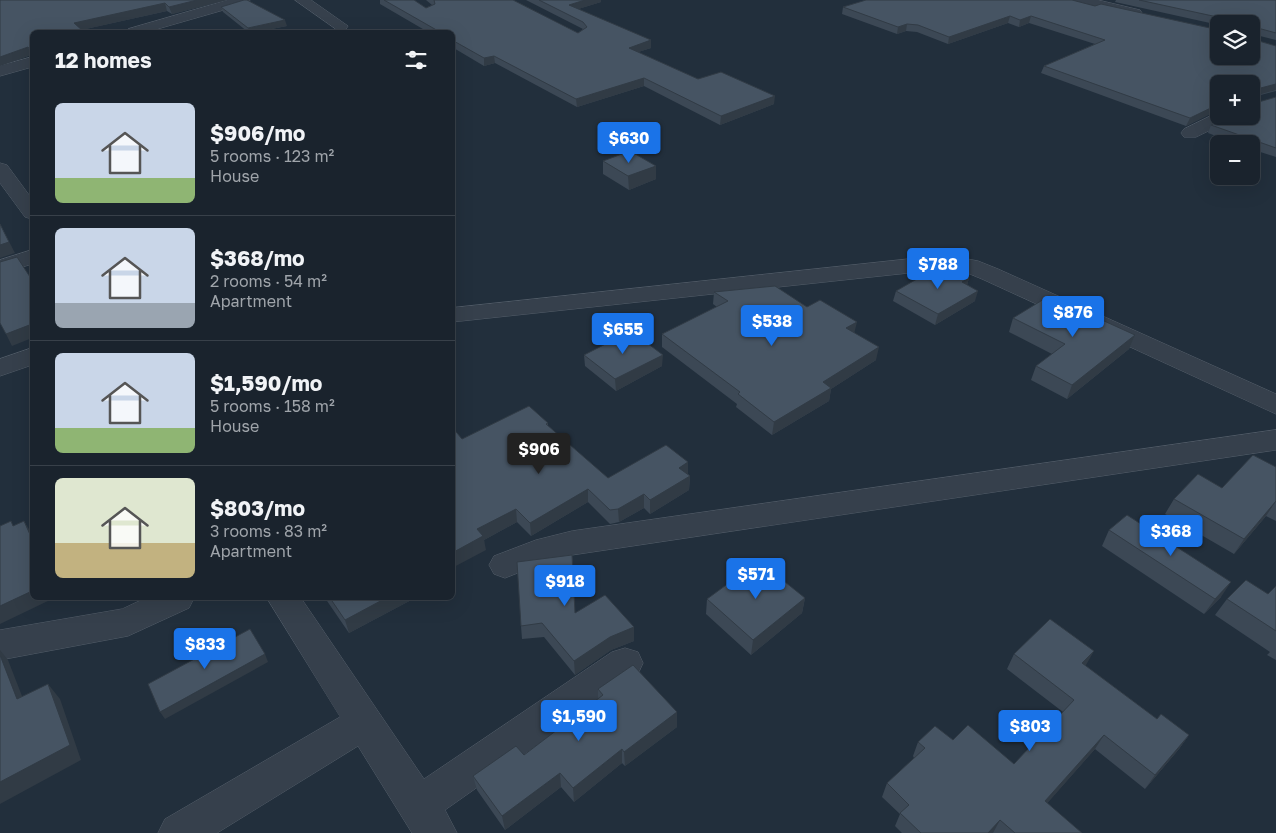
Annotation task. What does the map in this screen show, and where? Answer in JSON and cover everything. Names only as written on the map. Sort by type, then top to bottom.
[{"type":"street","points":[[139,30],[243,0]]},
{"type":"street","points":[[302,0],[341,26]]},
{"type":"street","points":[[1080,0],[1108,3],[1151,16]]},
{"type":"street","points":[[0,71],[30,63]]},
{"type":"street","points":[[1190,133],[1210,123]]},
{"type":"street","points":[[0,169],[9,197],[30,212]]},
{"type":"street","points":[[0,267],[30,258]]},
{"type":"street","points":[[455,315],[946,262],[970,266],[990,274],[1276,405]]},
{"type":"street","points":[[0,368],[30,357]]},
{"type":"street","points":[[505,565],[536,552],[572,543],[1276,440]]},
{"type":"street","points":[[0,645],[88,631],[128,622],[173,600]]},
{"type":"street","points":[[284,600],[427,819],[625,663]]},
{"type":"street","points":[[179,833],[363,723]]},
{"type":"building","points":[[0,0],[197,0],[169,7],[165,3],[74,23],[82,30],[30,30],[30,50],[28,47],[0,57]]},
{"type":"building","points":[[244,0],[285,20],[248,28],[221,7]]},
{"type":"building","points":[[384,0],[414,0],[426,8],[435,4],[434,0],[513,0],[578,33],[587,27],[583,22],[539,0],[585,0],[569,5],[651,40],[629,48],[698,79],[721,72],[775,96],[721,116],[644,78],[576,99],[494,56],[484,58],[455,42],[455,30],[436,30]]},
{"type":"building","points":[[866,0],[1072,0],[1095,6],[1101,4],[1210,28],[1210,65],[1260,65],[1260,41],[1276,46],[1276,84],[1260,88],[1260,75],[1210,75],[1210,108],[1190,118],[1044,66],[1105,40],[1031,16],[1020,20],[1010,16],[949,37],[918,25],[907,24],[898,27],[843,7]]},
{"type":"building","points":[[1139,0],[1276,0],[1276,33],[1260,29],[1260,15],[1210,15]]},
{"type":"building","points":[[1276,97],[1276,148],[1260,142],[1260,135],[1239,135],[1211,125],[1260,125],[1260,102]]},
{"type":"building","points":[[630,151],[656,166],[628,176],[603,161]]},
{"type":"building","points":[[0,224],[9,242],[0,245]]},
{"type":"building","points":[[17,257],[30,277],[30,325],[6,334],[0,323],[0,262]]},
{"type":"building","points":[[947,267],[969,278],[962,282],[978,291],[938,314],[896,291],[936,268]]},
{"type":"building","points":[[775,286],[807,307],[820,300],[857,322],[846,328],[879,347],[823,382],[831,388],[774,422],[738,394],[740,392],[662,334],[728,301],[714,292]]},
{"type":"building","points":[[1049,296],[1135,335],[1072,385],[1036,366],[1065,344],[1013,318]]},
{"type":"building","points":[[631,331],[663,355],[615,379],[584,355]]},
{"type":"building","points":[[529,406],[548,423],[546,424],[608,478],[666,445],[688,462],[679,468],[690,476],[650,500],[644,494],[618,509],[610,510],[588,489],[530,523],[516,509],[477,529],[483,536],[455,551],[455,431],[462,439]]},
{"type":"building","points":[[1253,455],[1276,467],[1276,501],[1244,539],[1174,499],[1198,474],[1222,488]]},
{"type":"building","points":[[1127,515],[1231,582],[1215,599],[1109,530]]},
{"type":"building","points":[[11,521],[13,526],[24,521],[30,534],[30,592],[0,606],[0,526]]},
{"type":"building","points":[[572,555],[575,613],[605,595],[634,627],[610,637],[574,661],[542,623],[521,626],[517,562]]},
{"type":"building","points":[[759,561],[805,598],[753,640],[707,599]]},
{"type":"building","points":[[1246,580],[1268,594],[1276,586],[1276,631],[1227,599]]},
{"type":"building","points":[[331,600],[382,600],[345,620]]},
{"type":"building","points":[[1050,619],[1094,651],[1082,663],[1157,719],[1161,714],[1189,735],[1155,775],[1104,735],[1045,801],[1082,833],[1015,833],[1000,820],[988,833],[921,833],[900,813],[909,805],[887,783],[925,748],[918,742],[935,726],[953,740],[968,725],[1014,764],[1074,700],[1014,654]]},
{"type":"building","points":[[250,629],[265,654],[160,712],[148,684]]},
{"type":"building","points":[[0,655],[17,699],[48,684],[70,745],[0,782]]},
{"type":"building","points":[[633,665],[677,712],[624,752],[622,749],[573,788],[560,773],[502,816],[473,776],[516,746],[524,755],[603,695],[598,689]]}]
